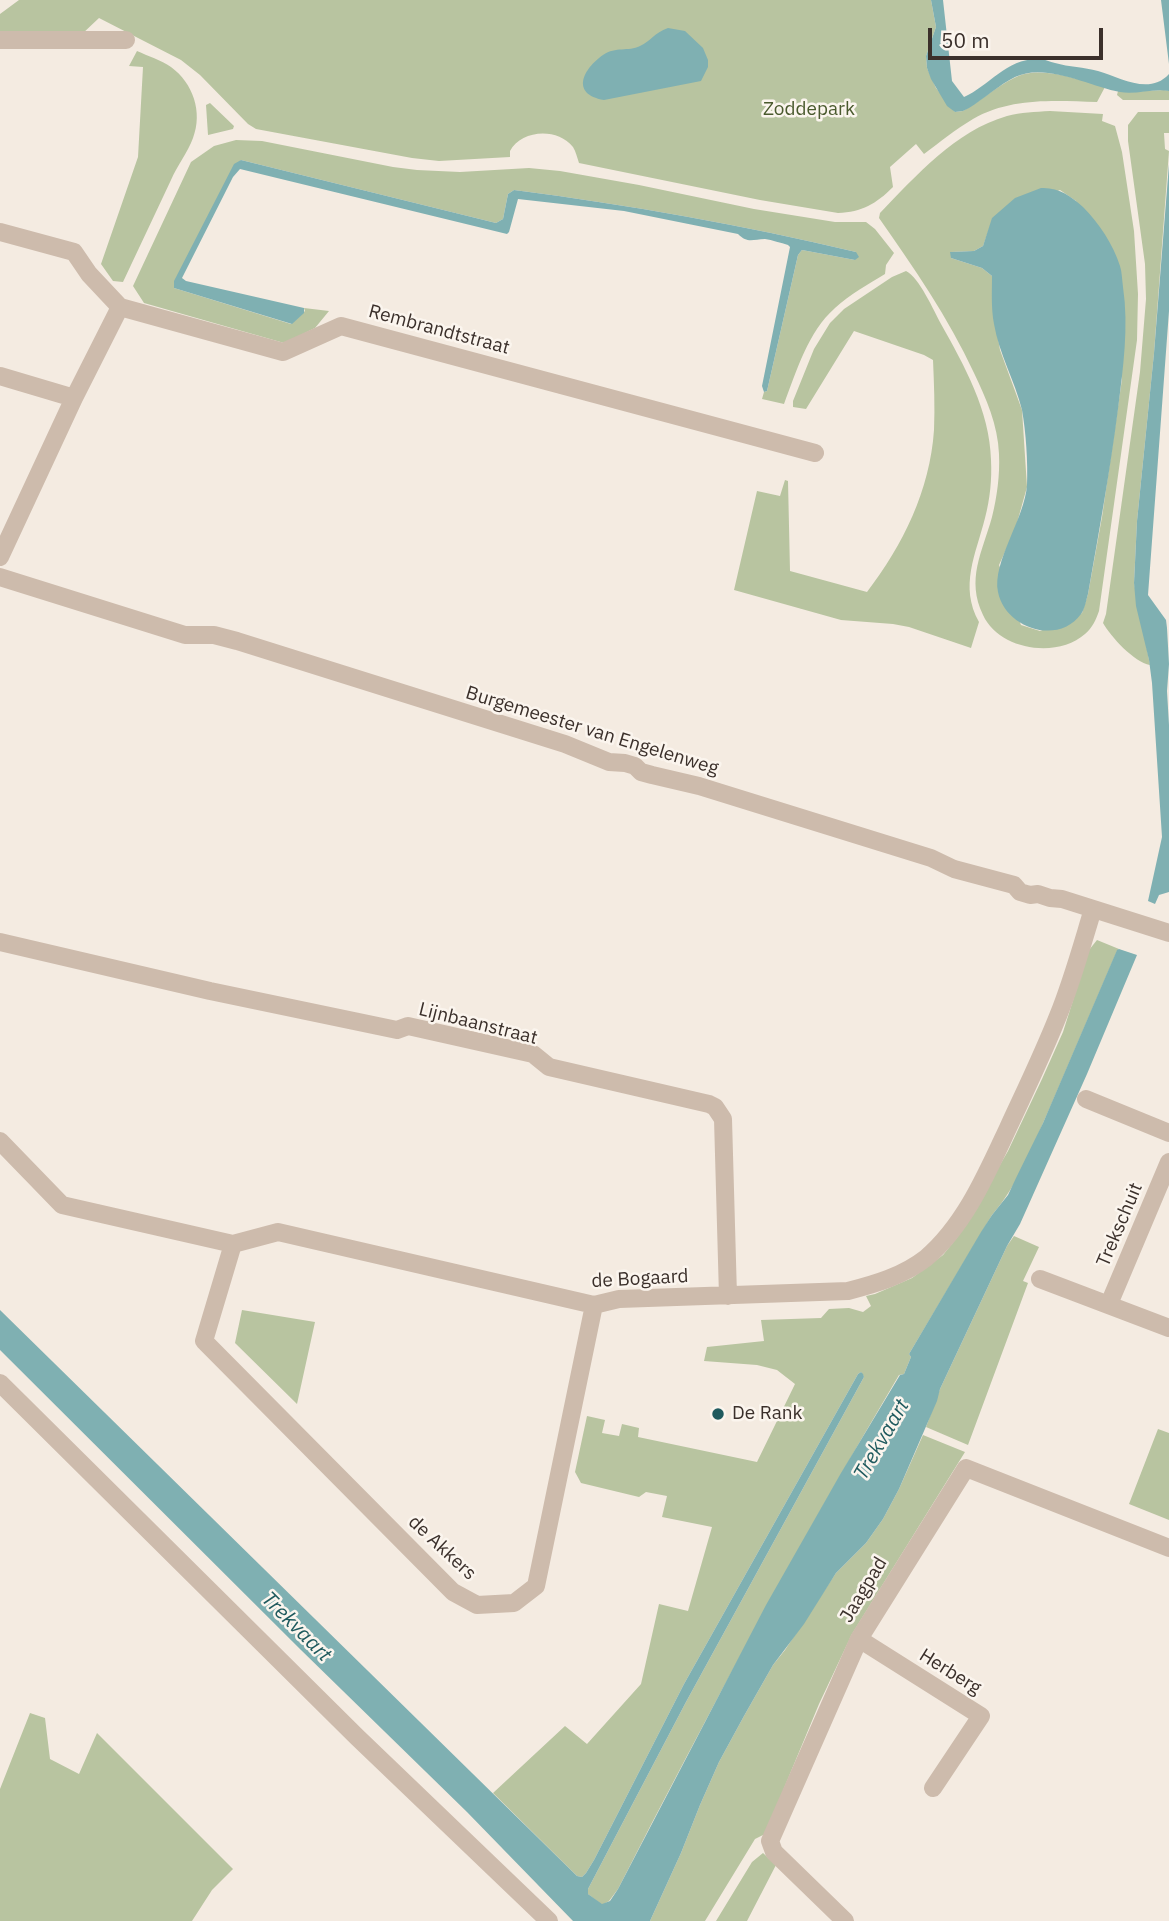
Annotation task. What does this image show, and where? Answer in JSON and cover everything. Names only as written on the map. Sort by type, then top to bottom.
[{"type":"street","points":[[0,40],[127,40]]},
{"type":"street","points":[[0,232],[74,252],[89,274],[120,307],[0,557]]},
{"type":"street","name":"Rembrandtstraat","points":[[120,307],[283,352],[341,326],[815,453]]},
{"type":"street","points":[[0,376],[74,398]]},
{"type":"street","name":"Burgemeester van Engelenweg","points":[[0,577],[185,635],[214,635],[237,641],[565,744],[609,762],[635,766],[640,772],[699,786],[930,858],[954,869],[1014,886],[1020,892],[1062,899],[1169,933]]},
{"type":"street","name":"de Bogaard","points":[[0,1141],[62,1205],[233,1244],[278,1232],[594,1305],[619,1300],[848,1291],[893,1277],[925,1258],[940,1244],[966,1210],[989,1168],[1059,1014],[1093,909]]},
{"type":"street","name":"Lijnbaanstraat","points":[[0,942],[210,991],[397,1030],[408,1026],[533,1054],[549,1067],[709,1104],[715,1107],[723,1119],[728,1296]]},
{"type":"street","points":[[1086,1099],[1169,1133]]},
{"type":"street","name":"Trekschuit","points":[[1109,1304],[1169,1162]]},
{"type":"street","name":"de Akkers","points":[[233,1244],[204,1341],[453,1592],[477,1605],[514,1603],[536,1586],[594,1305]]},
{"type":"street","points":[[1040,1279],[1169,1328]]},
{"type":"street","points":[[0,1383],[357,1737],[549,1921]]},
{"type":"street","name":"Jaagpad","points":[[845,1921],[774,1852],[770,1841],[859,1639],[966,1468],[1169,1548]]},
{"type":"street","name":"Herberg","points":[[859,1639],[981,1716],[933,1788]]},
{"type":"green space","name":"Zoddepark","points":[[19,0],[931,0],[936,27],[926,56],[927,68],[936,88],[955,112],[963,111],[1024,74],[1060,75],[1105,87],[1097,102],[1034,102],[1003,107],[973,119],[924,154],[916,144],[890,167],[893,187],[887,193],[861,209],[838,213],[579,163],[573,147],[558,136],[549,134],[531,135],[522,139],[510,151],[510,157],[439,161],[256,129],[181,60],[99,18],[81,35],[0,33],[0,14]]},
{"type":"green space","points":[[137,51],[163,62],[179,74],[194,99],[197,118],[191,143],[173,175],[123,282],[113,281],[101,264],[138,157],[143,67],[129,66]]},
{"type":"green space","points":[[1118,91],[1169,91],[1169,100],[1123,100],[1117,95]]},
{"type":"green space","points":[[210,103],[234,126],[233,129],[208,135],[206,105]]},
{"type":"green space","points":[[1050,111],[1103,114],[1102,121],[1115,126],[1122,152],[1134,231],[1138,294],[1137,340],[1099,611],[1094,624],[1085,634],[1073,642],[1045,648],[1015,643],[991,627],[983,615],[978,602],[976,578],[998,486],[999,454],[994,422],[953,332],[918,274],[879,218],[880,213],[922,170],[970,132],[1007,116]],"holes":[[[1060,190],[1076,201],[1122,379],[1102,517],[1082,613],[1040,631],[1021,625],[999,565],[1015,530],[1027,487],[1022,410],[1000,350],[992,302],[992,276],[982,268],[951,258],[951,252],[974,251],[983,246],[993,218]]]},
{"type":"green space","points":[[1138,112],[1169,112],[1169,133],[1164,133],[1165,149],[1169,151],[1134,583],[1150,665],[1124,648],[1103,623],[1140,372],[1146,299],[1145,264],[1128,141],[1128,125]]},
{"type":"green space","points":[[236,140],[262,141],[417,170],[460,172],[529,168],[560,171],[754,209],[835,222],[866,222],[894,253],[886,265],[885,274],[841,303],[817,328],[804,352],[784,404],[762,399],[767,391],[798,255],[802,250],[855,260],[856,252],[686,216],[514,190],[508,194],[503,219],[496,223],[241,160],[174,288],[291,324],[305,311],[304,308],[329,311],[315,328],[284,343],[144,303],[133,286],[191,162],[214,146]]},
{"type":"green space","points":[[906,271],[926,295],[967,372],[981,406],[990,442],[989,496],[971,570],[970,596],[979,622],[971,648],[909,627],[841,620],[734,590],[757,491],[780,496],[785,480],[788,481],[790,571],[867,592],[903,536],[921,495],[931,452],[934,421],[933,360],[854,331],[806,409],[793,407],[793,401],[814,349],[830,323],[844,309],[892,277]]},
{"type":"green space","points":[[1097,940],[1119,949],[1025,1163],[909,1354],[911,1357],[904,1374],[899,1375],[790,1566],[618,1889],[609,1901],[602,1905],[588,1894],[588,1889],[686,1702],[864,1377],[861,1372],[858,1374],[684,1684],[594,1860],[582,1877],[577,1876],[493,1793],[565,1726],[587,1744],[641,1684],[659,1604],[688,1611],[712,1527],[662,1517],[667,1496],[646,1492],[639,1497],[581,1483],[575,1472],[587,1416],[605,1420],[602,1433],[619,1436],[622,1424],[639,1428],[638,1437],[757,1462],[795,1384],[777,1370],[757,1365],[704,1361],[707,1347],[764,1341],[761,1320],[821,1318],[829,1309],[849,1308],[863,1312],[871,1306],[866,1296],[912,1278],[943,1255],[959,1235],[1008,1151],[1063,1032],[1089,950]]},
{"type":"green space","points":[[1014,1236],[1039,1247],[1023,1281],[1028,1283],[968,1445],[926,1427],[940,1389]]},
{"type":"green space","points":[[242,1310],[315,1322],[297,1404],[235,1343]]},
{"type":"green space","points":[[1158,1429],[1169,1433],[1169,1520],[1129,1504]]},
{"type":"green space","points":[[923,1435],[965,1452],[852,1634],[819,1704],[765,1834],[755,1839],[705,1921],[650,1921],[719,1762],[744,1716],[773,1665],[836,1573],[866,1543],[883,1519]]},
{"type":"green space","points":[[30,1713],[45,1718],[50,1759],[79,1774],[97,1733],[233,1869],[212,1890],[192,1921],[0,1921],[0,1789]]},
{"type":"green space","points":[[763,1853],[776,1865],[747,1921],[716,1921],[752,1862]]},
{"type":"water","points":[[931,0],[943,0],[952,81],[964,97],[1018,62],[1040,59],[1093,70],[1134,83],[1153,84],[1169,74],[1169,91],[1120,92],[1053,74],[1027,73],[1009,80],[969,108],[955,112],[947,106],[927,68],[926,56],[936,27]]},
{"type":"water","points":[[1161,0],[1169,0],[1169,64]]},
{"type":"water","points":[[668,28],[685,31],[703,48],[708,67],[701,81],[604,100],[593,97],[583,87],[583,80],[590,67],[603,55],[640,46]]},
{"type":"water","points":[[241,160],[496,223],[503,219],[508,194],[514,190],[728,224],[856,252],[859,257],[855,260],[802,250],[798,255],[767,391],[764,392],[762,386],[790,247],[788,245],[765,239],[748,240],[738,234],[624,211],[518,199],[507,234],[240,169],[233,177],[182,278],[304,308],[304,313],[292,324],[174,288],[174,281],[234,164]]},
{"type":"water","points":[[1169,164],[1169,311],[1148,595],[1166,620],[1167,628],[1169,892],[1159,895],[1155,904],[1148,901],[1162,837],[1152,683],[1136,606],[1134,583],[1137,521]]},
{"type":"water","points":[[1041,188],[1059,191],[1074,199],[1105,234],[1121,268],[1125,302],[1123,363],[1115,432],[1088,594],[1082,612],[1071,624],[1046,631],[1021,623],[1011,615],[998,592],[1000,567],[1021,511],[1027,485],[1022,410],[996,335],[992,312],[992,276],[982,268],[951,258],[950,252],[974,251],[983,246],[992,218],[1015,198]]},
{"type":"water","name":"Trekvaart","points":[[1119,949],[1137,955],[1020,1224],[940,1389],[899,1489],[866,1543],[836,1573],[804,1624],[773,1665],[719,1762],[650,1921],[573,1921],[467,1812],[0,1350],[0,1310],[577,1876],[582,1877],[594,1860],[684,1684],[861,1372],[864,1377],[686,1702],[588,1889],[588,1894],[602,1904],[610,1901],[618,1889],[766,1605],[841,1473],[900,1375],[904,1374],[911,1357],[909,1354],[981,1232],[1008,1195],[1043,1123]]},
{"type":"place","name":"De Rank","points":[[718,1414]]}]
